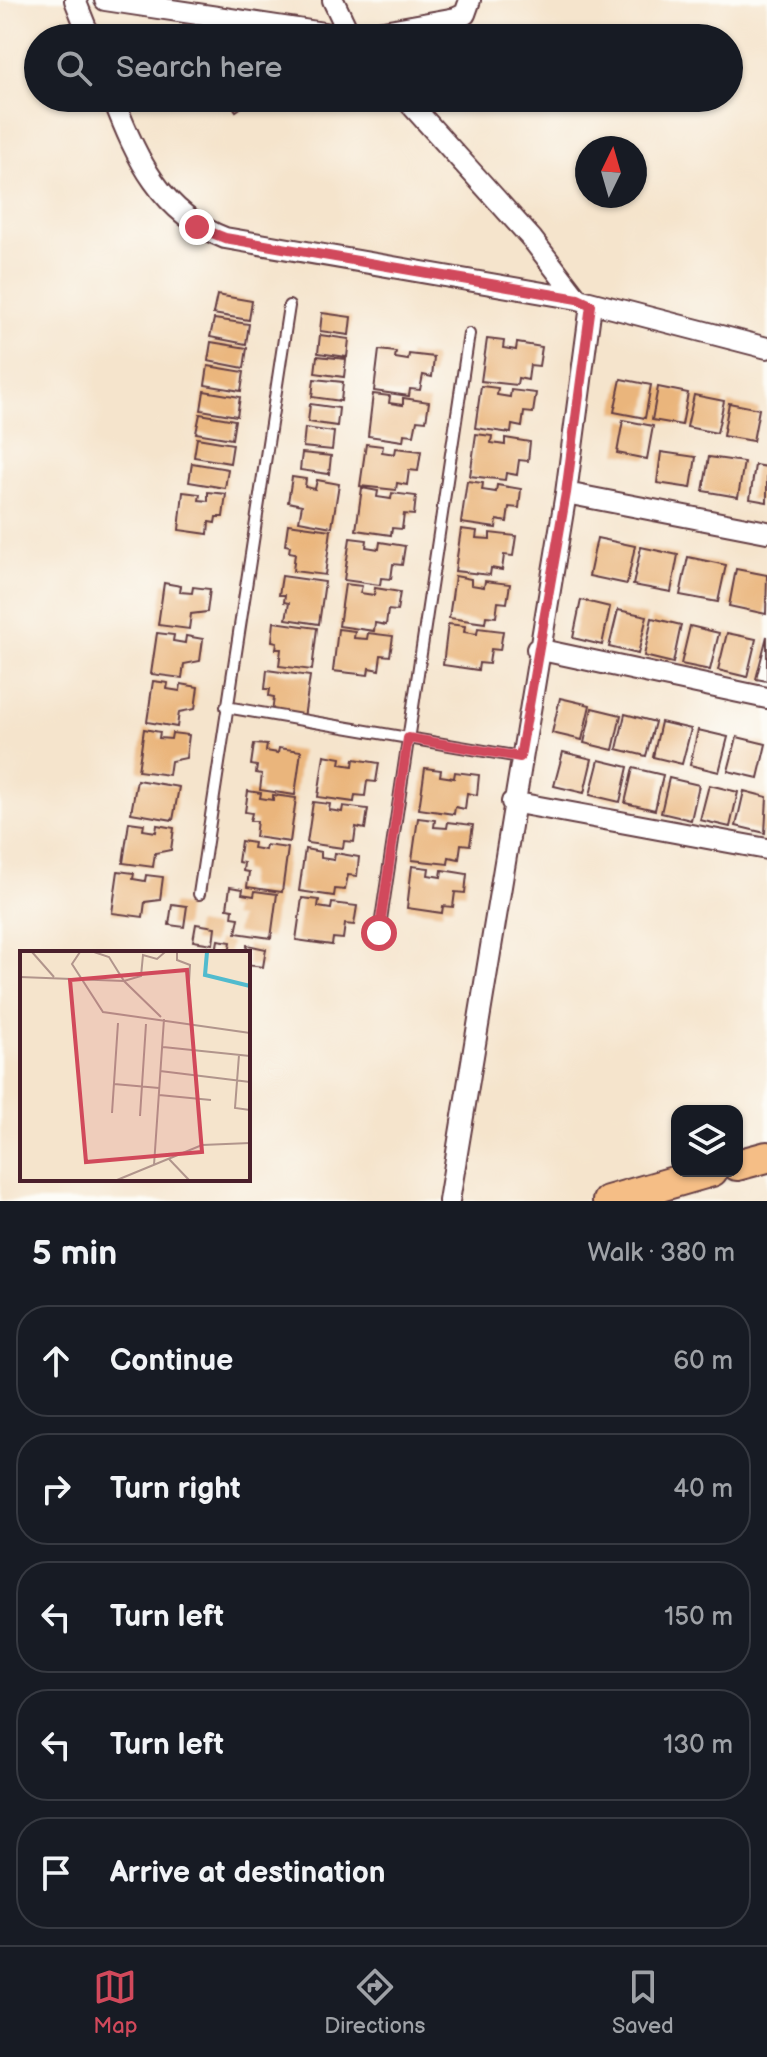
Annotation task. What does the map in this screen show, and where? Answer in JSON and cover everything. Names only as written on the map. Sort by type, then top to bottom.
[{"type":"main road","points":[[743,1163],[767,1157]]},
{"type":"main road","points":[[608,1201],[691,1177]]},
{"type":"street","points":[[75,0],[84,24]]},
{"type":"street","points":[[105,0],[265,24]]},
{"type":"street","points":[[333,0],[345,24]]},
{"type":"street","points":[[423,24],[465,14],[470,0]]},
{"type":"street","points":[[119,112],[151,181],[197,227],[225,238],[584,302],[767,348]]},
{"type":"street","points":[[418,112],[584,302],[566,493],[537,649],[449,1201]]},
{"type":"street","points":[[566,493],[767,532]]},
{"type":"street","points":[[537,649],[767,698]]},
{"type":"street","points":[[512,802],[767,849]]},
{"type":"lane","points":[[199,894],[289,306]]},
{"type":"lane","points":[[379,933],[469,334]]},
{"type":"lane","points":[[226,707],[520,757]]},
{"type":"building","points":[[217,295],[252,301],[249,320],[213,314]]},
{"type":"building","points":[[322,313],[351,317],[349,335],[320,331]]},
{"type":"building","points":[[214,319],[249,324],[246,344],[210,337]]},
{"type":"building","points":[[320,335],[349,339],[347,357],[318,353]]},
{"type":"building","points":[[487,339],[504,341],[503,348],[516,350],[517,343],[542,347],[539,366],[530,365],[528,380],[518,378],[517,385],[481,381]]},
{"type":"building","points":[[211,342],[247,348],[244,368],[208,361]]},
{"type":"building","points":[[379,350],[396,352],[395,358],[408,360],[409,354],[434,357],[432,377],[423,375],[420,390],[410,389],[409,396],[374,391]]},
{"type":"building","points":[[317,356],[346,359],[344,377],[315,373]]},
{"type":"building","points":[[208,366],[244,372],[241,391],[205,385]]},
{"type":"building","points":[[314,379],[343,382],[341,401],[312,397]]},
{"type":"building","points":[[621,379],[651,385],[645,418],[614,412]]},
{"type":"building","points":[[481,386],[498,388],[497,395],[510,397],[511,390],[536,393],[533,413],[524,412],[522,427],[512,425],[511,433],[475,428]]},
{"type":"building","points":[[658,387],[688,393],[682,425],[652,420]]},
{"type":"building","points":[[204,391],[240,397],[237,416],[201,410]]},
{"type":"building","points":[[373,394],[390,396],[389,403],[403,405],[403,398],[429,402],[426,421],[417,420],[414,435],[404,434],[403,441],[368,436]]},
{"type":"building","points":[[694,395],[724,401],[717,433],[687,427]]},
{"type":"building","points":[[729,403],[759,409],[753,441],[723,436]]},
{"type":"building","points":[[310,404],[339,408],[337,426],[308,422]]},
{"type":"building","points":[[200,414],[235,420],[232,439],[196,433]]},
{"type":"building","points":[[623,420],[653,426],[647,459],[617,453]]},
{"type":"building","points":[[305,428],[334,432],[332,450],[303,447]]},
{"type":"building","points":[[476,434],[492,436],[491,443],[505,445],[505,438],[530,442],[528,461],[519,460],[517,475],[506,473],[505,480],[470,476]]},
{"type":"building","points":[[197,438],[233,444],[230,463],[194,457]]},
{"type":"building","points":[[366,444],[383,446],[382,452],[395,454],[396,448],[421,451],[418,471],[409,470],[407,485],[397,483],[396,490],[360,486]]},
{"type":"building","points":[[661,452],[696,457],[691,488],[657,483]]},
{"type":"building","points":[[302,453],[331,456],[329,474],[300,470]]},
{"type":"building","points":[[709,457],[744,462],[738,497],[703,491]]},
{"type":"building","points":[[192,463],[228,469],[225,488],[189,482]]},
{"type":"building","points":[[755,465],[767,467],[767,502],[750,499]]},
{"type":"building","points":[[292,477],[306,479],[305,487],[315,489],[317,480],[339,484],[332,527],[299,521],[302,505],[288,502]]},
{"type":"building","points":[[467,481],[483,483],[482,490],[496,492],[497,485],[521,489],[519,508],[509,507],[507,522],[497,520],[496,528],[461,523]]},
{"type":"building","points":[[362,488],[378,491],[377,497],[391,499],[392,493],[416,496],[414,515],[404,514],[402,529],[392,528],[391,535],[356,530]]},
{"type":"building","points":[[183,492],[200,494],[199,500],[208,501],[208,492],[226,494],[223,517],[216,517],[215,523],[209,522],[208,534],[179,530]]},
{"type":"building","points":[[288,524],[331,530],[325,575],[293,571],[295,553],[289,552],[290,546],[285,545]]},
{"type":"building","points":[[461,529],[477,531],[476,538],[490,539],[490,533],[516,536],[513,556],[504,555],[502,570],[491,568],[490,575],[455,571]]},
{"type":"building","points":[[350,538],[367,540],[366,547],[379,549],[380,542],[405,546],[402,565],[393,564],[391,579],[381,578],[380,585],[344,580]]},
{"type":"building","points":[[597,538],[635,546],[627,584],[589,576]]},
{"type":"building","points":[[641,547],[678,555],[671,592],[633,585]]},
{"type":"building","points":[[688,557],[726,565],[718,602],[680,595]]},
{"type":"building","points":[[736,569],[767,575],[766,614],[729,606]]},
{"type":"building","points":[[282,576],[325,582],[319,624],[286,619],[289,603],[284,602],[285,595],[279,595]]},
{"type":"building","points":[[455,576],[471,579],[471,585],[484,587],[485,581],[510,584],[507,603],[498,602],[496,617],[486,616],[485,623],[449,618]]},
{"type":"building","points":[[164,583],[181,586],[180,592],[192,593],[193,587],[210,589],[207,612],[191,614],[189,629],[158,625]]},
{"type":"building","points":[[345,584],[362,586],[360,593],[374,595],[375,588],[400,592],[397,611],[388,610],[386,625],[375,623],[374,631],[339,626]]},
{"type":"building","points":[[581,600],[610,607],[602,645],[573,638]]},
{"type":"building","points":[[618,610],[647,616],[638,654],[609,647]]},
{"type":"building","points":[[652,618],[681,625],[673,663],[644,656]]},
{"type":"building","points":[[274,622],[317,628],[312,670],[279,666],[281,649],[276,649],[277,642],[272,641]]},
{"type":"building","points":[[448,624],[465,626],[464,632],[477,634],[478,628],[503,631],[500,650],[491,649],[489,664],[479,663],[478,670],[443,665]]},
{"type":"building","points":[[690,626],[719,633],[710,670],[681,664]]},
{"type":"building","points":[[338,629],[355,631],[354,638],[367,639],[368,633],[393,636],[390,656],[381,655],[379,670],[369,668],[368,675],[333,671]]},
{"type":"building","points":[[157,633],[174,635],[173,641],[185,643],[186,636],[203,639],[200,661],[184,664],[182,678],[151,674]]},
{"type":"building","points":[[727,633],[756,639],[747,677],[718,670]]},
{"type":"building","points":[[767,636],[767,681],[756,679]]},
{"type":"building","points":[[267,670],[310,676],[304,718],[272,713],[274,697],[269,696],[270,689],[265,689]]},
{"type":"building","points":[[153,681],[168,683],[167,689],[180,691],[181,684],[198,687],[195,709],[179,712],[177,727],[147,722]]},
{"type":"building","points":[[560,698],[590,705],[582,740],[552,733]]},
{"type":"building","points":[[592,708],[621,715],[613,750],[584,743]]},
{"type":"building","points":[[625,714],[655,722],[646,756],[617,749]]},
{"type":"building","points":[[661,722],[691,729],[682,764],[653,757]]},
{"type":"building","points":[[144,729],[160,732],[159,738],[171,739],[172,733],[189,735],[186,758],[171,761],[169,775],[138,771]]},
{"type":"building","points":[[698,730],[728,737],[719,772],[690,765]]},
{"type":"building","points":[[737,737],[766,744],[758,778],[728,771]]},
{"type":"building","points":[[254,744],[267,745],[266,751],[278,753],[279,748],[301,751],[295,795],[260,790],[262,774],[256,773],[257,766],[251,765]]},
{"type":"building","points":[[563,752],[592,759],[584,793],[554,786]]},
{"type":"building","points":[[324,755],[341,758],[340,764],[353,766],[354,759],[379,763],[376,782],[367,781],[365,796],[355,795],[354,802],[318,797]]},
{"type":"building","points":[[599,760],[628,767],[620,802],[590,795]]},
{"type":"building","points":[[425,768],[441,770],[440,776],[454,778],[455,772],[479,775],[477,795],[467,793],[465,809],[455,807],[454,814],[419,809]]},
{"type":"building","points":[[633,768],[663,775],[655,810],[625,803]]},
{"type":"building","points":[[669,778],[699,785],[691,820],[661,813]]},
{"type":"building","points":[[137,780],[179,787],[173,820],[131,813]]},
{"type":"building","points":[[709,785],[738,792],[730,827],[700,820]]},
{"type":"building","points":[[248,791],[261,793],[260,798],[273,800],[273,795],[296,798],[290,842],[255,837],[257,821],[250,821],[252,813],[245,812]]},
{"type":"building","points":[[744,791],[767,797],[765,833],[736,826]]},
{"type":"building","points":[[313,802],[330,804],[329,810],[342,812],[343,806],[368,809],[365,829],[356,827],[354,842],[344,841],[343,848],[307,843]]},
{"type":"building","points":[[418,818],[435,820],[434,827],[447,828],[448,822],[473,825],[470,845],[461,844],[459,859],[449,857],[448,864],[412,860]]},
{"type":"building","points":[[129,822],[144,824],[143,830],[156,832],[157,825],[174,828],[171,850],[155,853],[153,867],[123,863]]},
{"type":"building","points":[[241,841],[254,843],[253,848],[265,850],[266,845],[288,848],[282,892],[247,887],[249,872],[243,871],[244,863],[238,862]]},
{"type":"building","points":[[305,849],[321,852],[321,858],[334,860],[335,853],[359,857],[357,876],[348,875],[345,890],[335,889],[334,896],[299,891]]},
{"type":"building","points":[[412,866],[429,868],[428,875],[441,877],[442,870],[467,874],[465,893],[455,892],[453,907],[443,906],[442,913],[407,908]]},
{"type":"building","points":[[118,871],[134,873],[133,879],[145,881],[146,875],[163,877],[160,900],[145,902],[143,917],[112,913]]},
{"type":"building","points":[[230,887],[243,889],[242,894],[254,896],[255,891],[277,894],[271,938],[236,933],[239,918],[232,917],[233,909],[227,908]]},
{"type":"building","points":[[302,898],[319,900],[318,907],[331,909],[332,903],[357,906],[354,925],[345,924],[343,939],[333,938],[332,945],[296,940]]},
{"type":"building","points":[[172,904],[187,906],[184,927],[169,925]]},
{"type":"building","points":[[196,924],[215,927],[213,944],[193,941]]},
{"type":"building","points":[[218,940],[231,942],[229,951],[216,951]]},
{"type":"building","points":[[247,945],[266,949],[263,967],[250,965],[250,951],[247,951]]},
{"type":"route","points":[[197,227],[225,238],[578,299],[591,305],[566,493],[520,757],[408,738],[379,933]]}]
